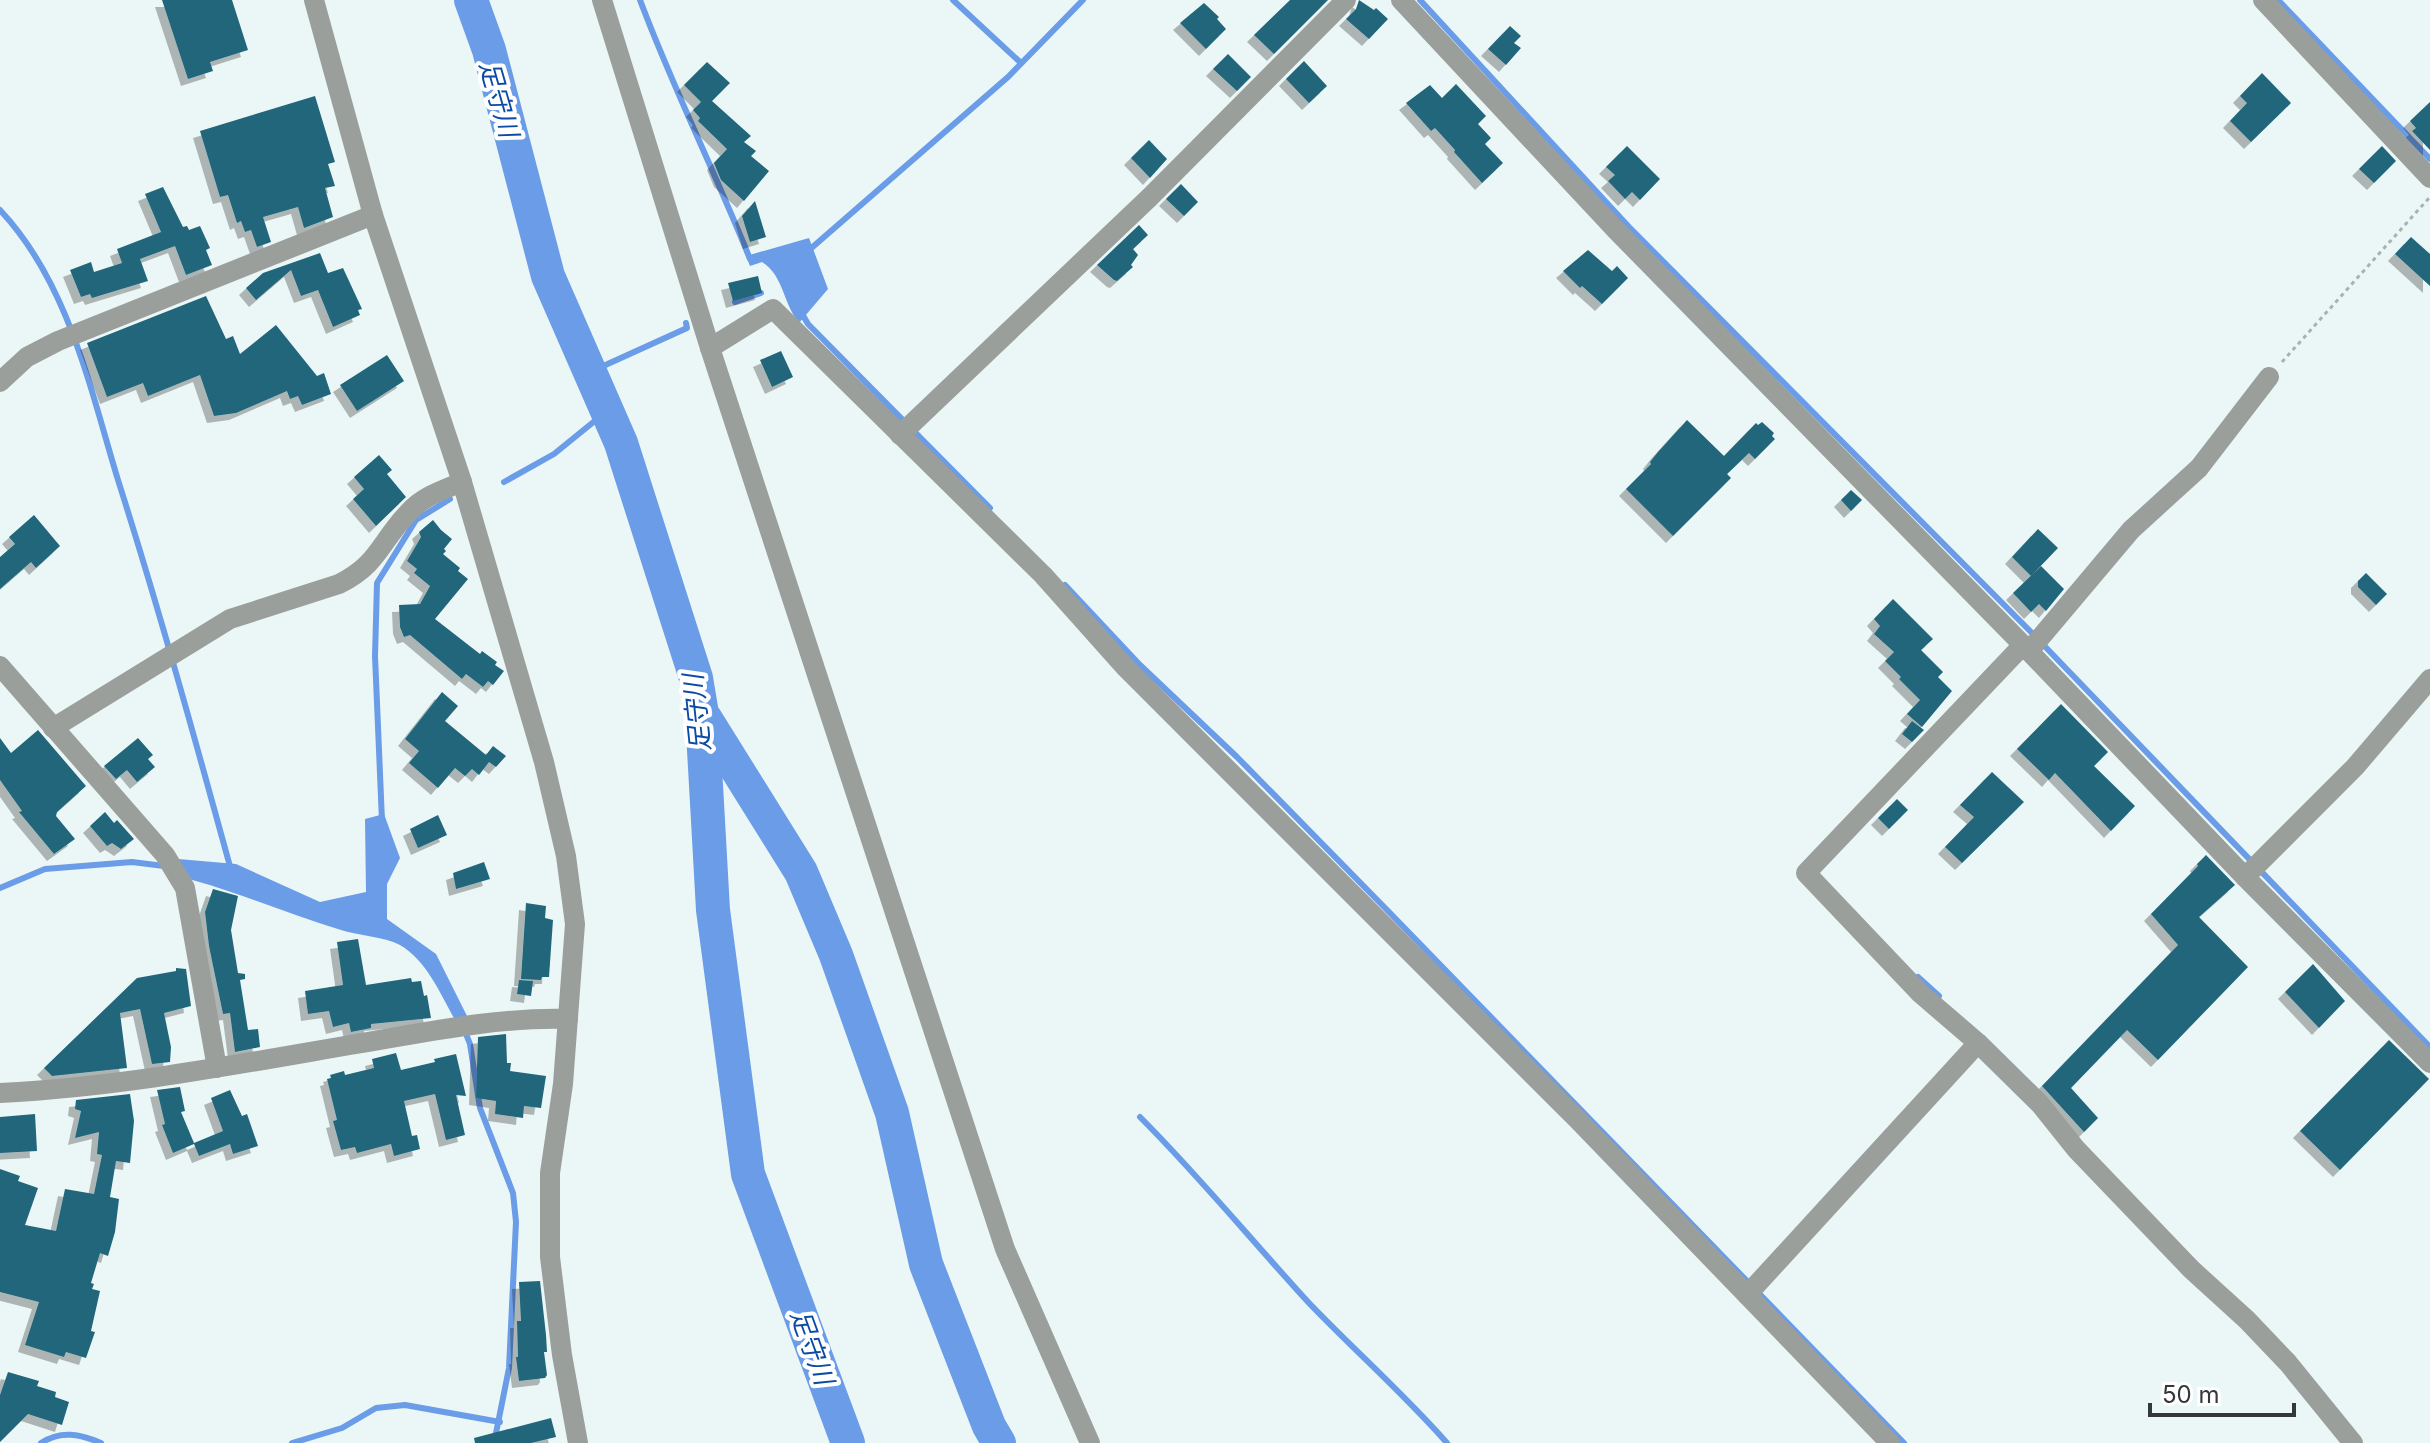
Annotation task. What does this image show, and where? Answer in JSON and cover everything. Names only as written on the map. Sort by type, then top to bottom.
[{"type":"street","points":[[314,0],[373,215],[462,482],[544,762],[566,856],[575,924],[563,1084],[550,1173],[550,1257],[562,1355],[578,1443]]},
{"type":"street","points":[[602,0],[710,348],[1005,1249],[1090,1443]]},
{"type":"street","points":[[905,429],[1150,197],[1346,0]]},
{"type":"street","points":[[1401,0],[1615,229],[2032,644],[2252,871],[2430,1063]]},
{"type":"street","points":[[2263,0],[2430,178]]},
{"type":"street","points":[[0,382],[27,357],[58,341],[373,215]]},
{"type":"street","points":[[710,348],[773,309],[905,429],[1126,668],[1752,1289],[1890,1443]]},
{"type":"street","points":[[2269,377],[2199,468],[2131,530],[2032,644],[1806,873],[1921,994],[1978,1043],[2040,1104],[2076,1149],[2191,1269],[2288,1363],[2353,1443]]},
{"type":"street","points":[[53,728],[230,619],[355,576],[368,567],[406,514],[421,501],[462,482]]},
{"type":"street","points":[[0,666],[165,855],[180,878],[185,888],[217,1068]]},
{"type":"street","points":[[2252,871],[2355,767],[2430,679]]},
{"type":"street","points":[[0,1093],[70,1089],[217,1068],[525,1018],[568,1019]]},
{"type":"street","points":[[1752,1289],[1978,1043]]},
{"type":"path","points":[[2269,377],[2430,196]]},
{"type":"water","points":[[809,238],[828,289],[799,323],[775,274],[762,262],[750,266],[746,256]]},
{"type":"water","points":[[384,814],[400,858],[387,884],[387,919],[436,954],[468,1018],[454,1018],[425,968],[400,945],[341,930],[166,873],[155,857],[236,864],[320,902],[366,892],[365,819]]},
{"type":"building","points":[[162,0],[232,0],[248,50],[210,62],[213,71],[188,79]]},
{"type":"building","points":[[1290,0],[1328,0],[1274,54],[1254,35]]},
{"type":"building","points":[[1359,0],[1374,10],[1376,8],[1388,19],[1369,39],[1346,19],[1356,9]]},
{"type":"building","points":[[1204,3],[1219,17],[1217,19],[1226,29],[1206,49],[1180,23]]},
{"type":"building","points":[[1510,26],[1521,36],[1514,43],[1521,48],[1506,65],[1488,49]]},
{"type":"building","points":[[1228,54],[1251,77],[1237,91],[1213,69]]},
{"type":"building","points":[[1304,61],[1327,86],[1309,103],[1286,79]]},
{"type":"building","points":[[707,62],[730,83],[712,101],[751,136],[744,142],[756,151],[751,156],[769,171],[744,201],[721,180],[714,163],[727,149],[698,121],[700,118],[693,110],[701,102],[684,85]]},
{"type":"building","points":[[2262,73],[2291,103],[2251,142],[2230,121],[2247,103],[2240,96]]},
{"type":"building","points":[[1456,84],[1486,116],[1478,124],[1491,138],[1485,144],[1503,163],[1482,183],[1435,128],[1431,131],[1406,103],[1430,85],[1442,98]]},
{"type":"building","points":[[315,96],[335,162],[328,164],[335,186],[325,188],[333,217],[304,228],[298,207],[263,217],[271,242],[257,247],[251,230],[245,232],[241,221],[237,223],[228,195],[220,197],[200,131]]},
{"type":"building","points":[[2430,102],[2430,150],[2412,131],[2416,128],[2410,121]]},
{"type":"building","points":[[1149,140],[1167,159],[1150,178],[1131,158]]},
{"type":"building","points":[[1627,146],[1660,179],[1640,200],[1632,192],[1625,199],[1608,181],[1615,175],[1606,167]]},
{"type":"building","points":[[2382,146],[2396,161],[2374,183],[2359,169]]},
{"type":"building","points":[[1181,184],[1198,202],[1184,216],[1166,199]]},
{"type":"building","points":[[163,187],[183,227],[187,226],[189,230],[200,226],[210,248],[206,250],[212,265],[186,275],[175,246],[140,259],[148,281],[92,298],[90,294],[81,297],[70,270],[91,262],[94,272],[122,263],[117,249],[161,232],[145,194]]},
{"type":"building","points":[[755,201],[766,237],[750,242],[742,216]]},
{"type":"building","points":[[1139,225],[1148,235],[1133,249],[1138,255],[1131,265],[1133,267],[1117,281],[1114,280],[1097,265]]},
{"type":"building","points":[[2411,237],[2430,254],[2430,286],[2395,254]]},
{"type":"building","points":[[1588,250],[1612,271],[1617,266],[1628,278],[1602,304],[1563,271]]},
{"type":"building","points":[[320,253],[328,273],[343,268],[362,309],[358,310],[360,315],[333,327],[318,290],[301,296],[291,270],[256,300],[246,288],[263,273]]},
{"type":"building","points":[[758,276],[762,293],[733,301],[728,283]]},
{"type":"building","points":[[206,296],[226,339],[233,336],[240,354],[276,325],[317,376],[324,373],[331,394],[302,405],[298,396],[290,399],[287,391],[236,413],[214,416],[200,375],[148,396],[143,383],[107,397],[87,343]]},
{"type":"building","points":[[781,351],[793,377],[772,387],[760,360]]},
{"type":"building","points":[[387,355],[404,381],[357,411],[340,385]]},
{"type":"building","points":[[1687,420],[1724,456],[1756,423],[1762,422],[1774,433],[1772,436],[1775,439],[1755,459],[1749,453],[1727,474],[1731,478],[1673,536],[1626,489]]},
{"type":"building","points":[[379,455],[392,470],[387,474],[406,497],[376,526],[353,499],[364,489],[354,477]]},
{"type":"building","points":[[1851,490],[1862,500],[1851,511],[1841,500]]},
{"type":"building","points":[[34,515],[60,546],[36,568],[31,562],[0,589],[0,557],[15,544],[9,537]]},
{"type":"building","points":[[433,520],[452,539],[443,554],[468,579],[435,619],[480,654],[482,651],[497,662],[495,665],[504,671],[493,685],[488,681],[483,687],[466,674],[462,679],[410,635],[404,637],[400,627],[399,605],[420,604],[430,586],[414,573],[417,569],[407,561],[421,537],[419,532]]},
{"type":"building","points":[[2038,529],[2058,548],[2031,576],[2012,557]]},
{"type":"building","points":[[2041,566],[2064,589],[2046,611],[2039,604],[2031,612],[2013,593]]},
{"type":"building","points":[[2366,573],[2387,594],[2376,605],[2358,587],[2358,581]]},
{"type":"building","points":[[1893,599],[1933,639],[1921,650],[1943,672],[1938,677],[1952,691],[1922,727],[1907,714],[1920,700],[1885,661],[1894,652],[1874,634],[1880,626],[1874,619]]},
{"type":"building","points":[[442,692],[458,706],[445,721],[486,755],[493,746],[506,756],[496,767],[489,762],[479,775],[472,769],[465,776],[455,768],[438,788],[409,763],[419,751],[405,739]]},
{"type":"building","points":[[2061,704],[2108,752],[2094,766],[2135,806],[2111,831],[2055,773],[2049,780],[2017,749]]},
{"type":"building","points":[[1912,721],[1924,730],[1912,742],[1902,734]]},
{"type":"building","points":[[38,730],[86,786],[57,812],[56,816],[75,839],[54,854],[19,812],[22,811],[0,780],[0,738],[11,753]]},
{"type":"building","points":[[138,738],[153,755],[148,759],[155,767],[137,782],[127,770],[116,779],[104,766]]},
{"type":"building","points":[[1992,772],[2024,802],[1962,863],[1945,847],[1974,817],[1960,805]]},
{"type":"building","points":[[1897,799],[1908,810],[1889,829],[1878,818]]},
{"type":"building","points":[[105,812],[134,839],[121,849],[112,843],[107,846],[90,826]]},
{"type":"building","points":[[438,815],[447,835],[418,848],[410,829]]},
{"type":"building","points":[[2206,855],[2235,885],[2199,917],[2248,967],[2158,1060],[2127,1030],[2071,1088],[2098,1118],[2084,1132],[2042,1086],[2178,945],[2151,914]]},
{"type":"building","points":[[484,862],[490,879],[456,889],[453,873]]},
{"type":"building","points":[[213,889],[238,896],[231,930],[238,973],[245,974],[245,979],[240,980],[248,1030],[258,1029],[260,1047],[235,1052],[230,1013],[223,1014],[205,912]]},
{"type":"building","points":[[526,903],[546,906],[545,918],[553,920],[549,977],[542,977],[541,980],[521,979]]},
{"type":"building","points":[[358,939],[366,985],[411,978],[412,982],[421,981],[431,1018],[371,1024],[371,1028],[351,1032],[349,1023],[333,1027],[329,1011],[308,1014],[305,991],[343,985],[337,942]]},
{"type":"building","points":[[2313,964],[2345,1001],[2319,1028],[2285,992]]},
{"type":"building","points":[[176,968],[186,969],[191,1006],[164,1013],[171,1047],[170,1062],[152,1064],[140,1009],[120,1013],[127,1068],[52,1076],[44,1068],[137,978],[176,971]]},
{"type":"building","points":[[519,980],[533,981],[531,996],[517,994]]},
{"type":"building","points":[[506,1034],[510,1071],[546,1076],[541,1108],[524,1106],[523,1118],[495,1114],[496,1101],[476,1098],[478,1037]]},
{"type":"building","points":[[2389,1040],[2429,1079],[2340,1170],[2300,1131]]},
{"type":"building","points":[[396,1053],[401,1070],[456,1054],[466,1096],[456,1095],[465,1135],[446,1140],[435,1094],[404,1101],[412,1136],[417,1135],[420,1149],[394,1156],[391,1144],[357,1153],[355,1147],[341,1150],[327,1079],[344,1071],[345,1075],[374,1068],[372,1059]]},
{"type":"building","points":[[180,1087],[185,1111],[181,1112],[194,1143],[223,1131],[211,1098],[230,1090],[242,1116],[247,1114],[258,1146],[233,1154],[230,1144],[199,1156],[194,1144],[173,1153],[162,1125],[165,1124],[157,1090]]},
{"type":"building","points":[[130,1094],[134,1121],[130,1163],[116,1161],[110,1197],[119,1199],[115,1232],[108,1256],[100,1253],[91,1283],[94,1284],[92,1289],[100,1291],[91,1331],[95,1332],[86,1358],[66,1352],[64,1357],[25,1345],[39,1302],[0,1292],[0,1169],[20,1176],[18,1181],[38,1188],[25,1225],[56,1231],[65,1189],[94,1194],[102,1155],[97,1154],[99,1132],[75,1138],[81,1111],[75,1109],[76,1100]]},
{"type":"building","points":[[35,1114],[37,1151],[0,1153],[0,1117]]},
{"type":"building","points":[[540,1281],[547,1375],[545,1378],[519,1381],[516,1357],[517,1321],[521,1321],[519,1282]]},
{"type":"building","points":[[8,1372],[39,1381],[37,1386],[56,1392],[55,1397],[69,1402],[62,1425],[28,1414],[0,1442],[0,1395]]},
{"type":"building","points":[[551,1418],[556,1437],[531,1443],[475,1443],[474,1438]]},
{"type":"waterway","name":"足守川","points":[[471,0],[489,50],[548,276],[621,443],[696,678],[702,714],[713,910],[748,1174],[848,1443]]},
{"type":"waterway","points":[[640,0],[750,259],[754,259]]},
{"type":"waterway","points":[[953,0],[1021,63]]},
{"type":"waterway","points":[[808,251],[1008,77],[1083,0]]},
{"type":"waterway","points":[[1420,0],[1629,227],[2031,632],[2430,1047]]},
{"type":"waterway","points":[[2278,0],[2430,159]]},
{"type":"waterway","points":[[0,210],[43,270],[74,338],[162,626],[231,870]]},
{"type":"waterway","points":[[735,302],[761,293]]},
{"type":"waterway","points":[[801,312],[808,324],[990,508]]},
{"type":"waterway","points":[[590,372],[687,328],[686,323]]},
{"type":"waterway","points":[[504,482],[554,454],[607,411]]},
{"type":"waterway","points":[[382,821],[375,656],[377,583],[416,520],[450,499]]},
{"type":"waterway","points":[[1065,585],[1140,665],[1237,757],[1389,912],[1904,1443]]},
{"type":"waterway","points":[[705,718],[801,872],[836,955],[892,1113],[926,1264],[989,1426],[999,1443]]},
{"type":"waterway","points":[[0,888],[45,869],[132,862],[164,866]]},
{"type":"waterway","points":[[1918,977],[1939,996]]},
{"type":"waterway","points":[[464,1029],[470,1044],[480,1108],[513,1193],[516,1222],[509,1368],[494,1443]]},
{"type":"waterway","points":[[1140,1117],[1309,1303],[1447,1443]]},
{"type":"waterway","points":[[292,1443],[342,1428],[376,1408],[405,1405],[500,1422]]},
{"type":"waterway","points":[[41,1443],[56,1436],[71,1435],[101,1443]]}]
